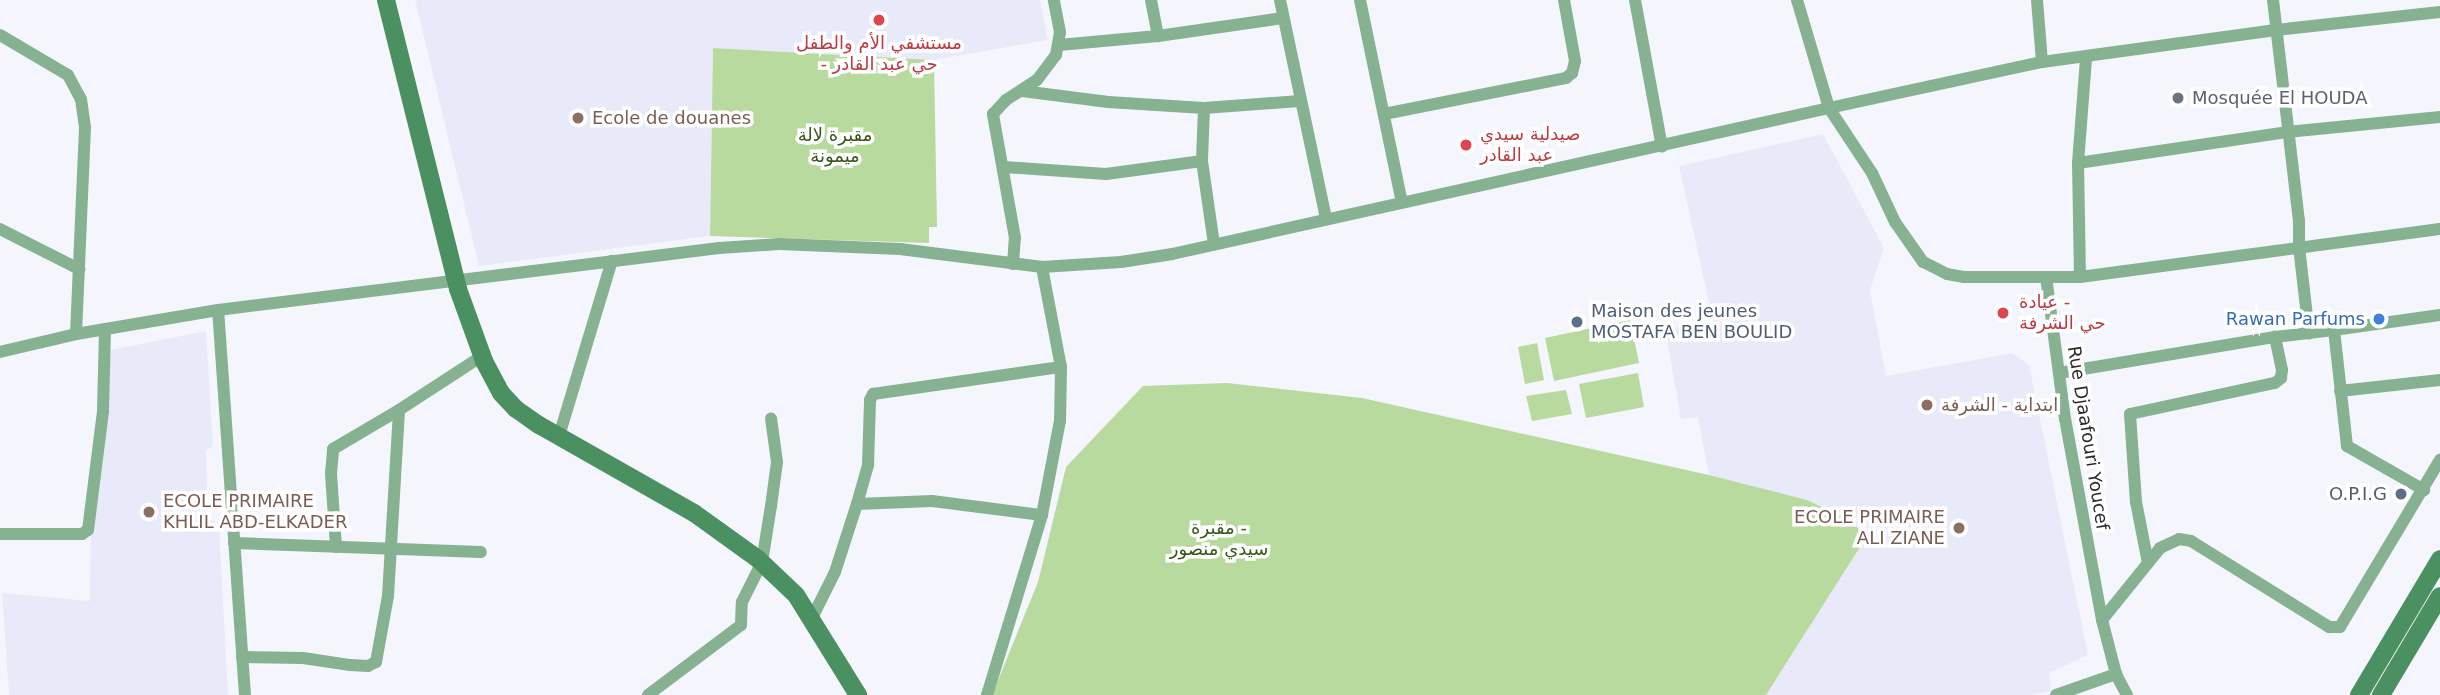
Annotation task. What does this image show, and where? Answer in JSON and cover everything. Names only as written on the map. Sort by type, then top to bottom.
[{"type":"main road","points":[[386,0],[456,280],[482,356],[501,393],[516,409],[694,513],[762,562],[796,595],[858,695]]},
{"type":"main road","points":[[2359,695],[2440,559]]},
{"type":"main road","points":[[2381,695],[2440,596]]},
{"type":"street","points":[[1013,264],[1015,238],[993,114],[1006,100],[1022,91],[1048,68],[1059,45],[1054,0]]},
{"type":"street","points":[[1150,0],[1158,36]]},
{"type":"street","points":[[1280,0],[1326,219]]},
{"type":"street","points":[[1360,0],[1402,203]]},
{"type":"street","points":[[1384,114],[1566,78],[1572,73],[1575,61],[1564,0]]},
{"type":"street","points":[[1635,0],[1662,147]]},
{"type":"street","points":[[1797,0],[1829,108],[1872,173],[1895,222],[1923,261],[1947,274],[1964,277],[2080,276],[2440,229]]},
{"type":"street","points":[[2037,0],[2042,62]]},
{"type":"street","points":[[2273,0],[2287,132],[2300,220],[2299,247],[2309,333]]},
{"type":"street","points":[[1,352],[76,334],[218,310],[612,261],[779,244],[900,249],[1042,267],[1121,262],[1662,147],[2042,62],[2276,30],[2440,12]]},
{"type":"street","points":[[1059,45],[1158,36],[1283,18]]},
{"type":"street","points":[[0,35],[68,75],[81,99],[85,128],[76,334]]},
{"type":"street","points":[[2080,276],[2078,163],[2086,58]]},
{"type":"street","points":[[1022,91],[1108,102],[1204,108],[1300,101]]},
{"type":"street","points":[[1204,108],[1202,161],[1214,244]]},
{"type":"street","points":[[2078,163],[2287,132],[2440,117]]},
{"type":"street","points":[[1004,167],[1106,174],[1202,161]]},
{"type":"street","points":[[0,229],[79,269]]},
{"type":"street","points":[[559,436],[612,261]]},
{"type":"street","points":[[987,695],[1042,515],[1060,421],[1061,367],[1042,267]]},
{"type":"street","name":"Rue Djaafouri Youcef","points":[[2046,277],[2065,419],[2102,620],[2116,674],[2127,695]]},
{"type":"street","points":[[218,310],[245,695]]},
{"type":"street","points":[[2059,373],[2275,337],[2440,315]]},
{"type":"street","points":[[0,534],[82,534],[88,530],[103,411],[106,329]]},
{"type":"street","points":[[2334,330],[2347,446],[2424,490]]},
{"type":"street","points":[[2148,563],[2136,502],[2130,414],[2276,383],[2281,378],[2282,370],[2275,337]]},
{"type":"street","points":[[336,547],[331,474],[333,449],[482,356]]},
{"type":"street","points":[[812,618],[835,572],[857,504],[867,465],[870,400],[873,394],[1061,367]]},
{"type":"street","points":[[2340,391],[2440,380]]},
{"type":"street","points":[[242,657],[373,664],[380,645],[393,548],[399,410]]},
{"type":"street","points":[[648,695],[737,631],[742,619],[742,602],[762,562],[777,461],[771,418]]},
{"type":"street","points":[[2102,620],[2148,563],[2169,541],[2179,539],[2191,541],[2334,629],[2344,624],[2440,460]]},
{"type":"street","points":[[857,504],[932,501],[1042,515]]},
{"type":"street","points":[[234,543],[481,552]]},
{"type":"street","points":[[2056,695],[2116,674]]},
{"type":"shaded area","name":"Ecole de douanes","points":[[415,0],[1040,0],[1048,40],[934,60],[713,48],[710,236],[479,266]]},
{"type":"shaded area","points":[[1823,134],[1884,248],[1870,290],[1886,376],[2012,353],[2029,365],[2088,655],[2049,673],[2052,691],[2031,695],[1766,695],[1797,644],[1807,500],[1709,475],[1698,417],[1681,419],[1665,329],[1713,321],[1679,166]]},
{"type":"shaded area","name":"ECOLE PRIMAIRE KHLIL ABD-ELKADER","points":[[206,331],[213,446],[206,451],[208,518],[219,524],[228,695],[9,695],[2,593],[90,601],[91,505],[106,351]]},
{"type":"green space","name":"مقبرة لالة ميمونة","points":[[713,48],[934,60],[937,227],[929,227],[929,243],[710,236]]},
{"type":"green space","points":[[1630,320],[1639,363],[1554,381],[1545,338]]},
{"type":"green space","points":[[1537,343],[1544,380],[1525,384],[1518,347]]},
{"type":"green space","points":[[1638,373],[1644,407],[1586,418],[1579,384]]},
{"type":"green space","name":"مقبرة - سيدي منصور","points":[[1227,383],[1362,398],[1709,475],[1807,500],[1847,519],[1867,536],[1766,695],[992,695],[1038,582],[1066,467],[1143,386]]},
{"type":"green space","points":[[1566,390],[1572,414],[1532,421],[1526,396]]},
{"type":"place","name":"مستشفي الأم والطفل - حي عبد القادر","points":[[879,20]]},
{"type":"place","name":"Mosquée El HOUDA","points":[[2178,98]]},
{"type":"place","name":"Ecole de douanes","points":[[578,118]]},
{"type":"place","name":"صيدلية سيدي عبد القادر","points":[[1466,145]]},
{"type":"place","name":"عيادة - حي الشرفة","points":[[2003,313]]},
{"type":"place","name":"Rawan Parfums","points":[[2379,319]]},
{"type":"place","name":"Maison des jeunes MOSTAFA BEN BOULID","points":[[1577,322]]},
{"type":"place","name":"ابتداية - الشرفة","points":[[1927,405]]},
{"type":"place","name":"O.P.I.G","points":[[2401,494]]},
{"type":"place","name":"ECOLE PRIMAIRE KHLIL ABD-ELKADER","points":[[149,512]]},
{"type":"place","name":"ECOLE PRIMAIRE ALI ZIANE","points":[[1959,528]]}]
